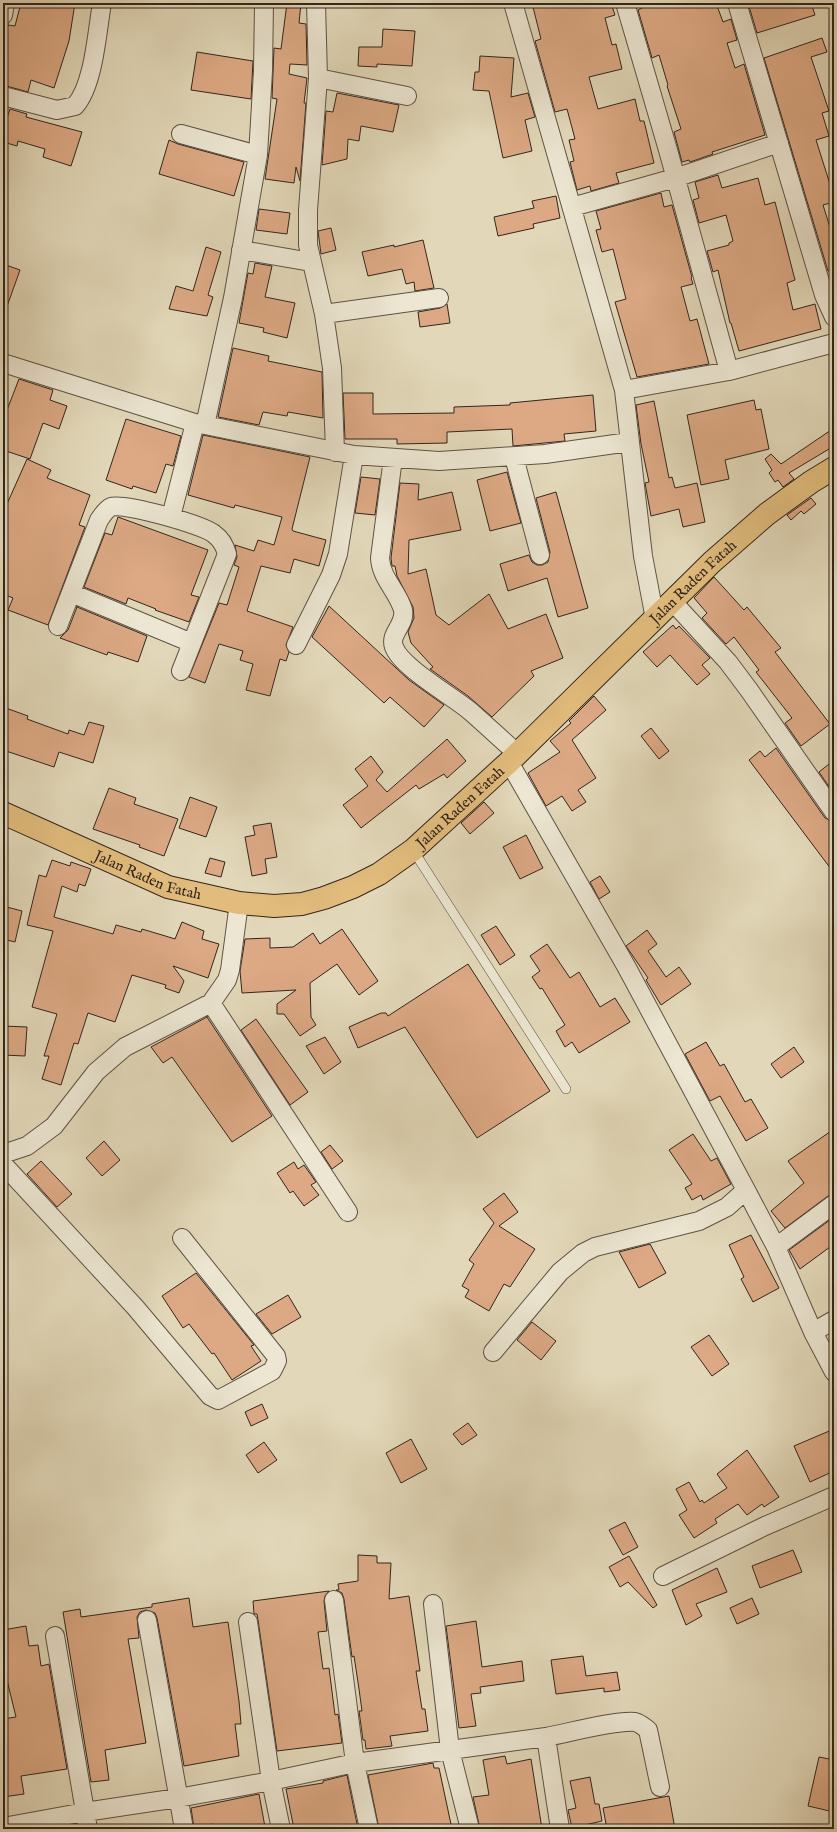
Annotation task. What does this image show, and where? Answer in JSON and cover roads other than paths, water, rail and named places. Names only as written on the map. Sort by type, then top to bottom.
[{"type":"highway","name":"Jalan Raden Fatah","points":[[3,813],[168,887],[239,903],[274,906],[302,904],[324,898],[379,874],[413,850],[513,758],[712,562],[767,514],[811,482],[834,468]]},
{"type":"street","points":[[3,15],[5,3]]},
{"type":"street","points":[[3,96],[57,110],[75,106],[85,92],[90,76],[102,3]]},
{"type":"street","points":[[170,517],[200,424],[241,250],[258,155],[263,71],[264,3]]},
{"type":"street","points":[[316,3],[318,78],[308,225],[308,246],[324,314],[332,368],[335,452]]},
{"type":"street","points":[[513,3],[624,390],[643,556],[655,619]]},
{"type":"street","points":[[625,3],[729,371]]},
{"type":"street","points":[[737,3],[824,295],[834,317]]},
{"type":"street","points":[[318,78],[407,96]]},
{"type":"street","points":[[181,134],[258,155]]},
{"type":"street","points":[[572,207],[675,178],[779,144]]},
{"type":"street","points":[[241,250],[312,262]]},
{"type":"street","points":[[324,314],[439,298]]},
{"type":"street","points":[[624,390],[729,371],[834,343]]},
{"type":"street","points":[[3,363],[200,424],[354,455],[439,461],[514,457],[629,442]]},
{"type":"street","points":[[296,645],[331,575],[338,554],[354,455]]},
{"type":"street","points":[[514,457],[540,555]]},
{"type":"street","points":[[393,458],[380,558],[383,574],[400,604],[404,616],[403,622],[393,638],[396,653],[406,663],[470,711],[513,758],[776,1247],[814,1332],[834,1372]]},
{"type":"street","points":[[58,626],[99,520],[108,510],[117,506],[170,517],[214,533],[225,545],[228,554],[181,671]]},
{"type":"street","points":[[71,593],[192,643]]},
{"type":"street","points":[[673,602],[728,662],[834,812]]},
{"type":"street","points":[[3,1154],[27,1146],[54,1126],[96,1072],[125,1047],[211,1003],[227,980],[230,970],[239,903]]},
{"type":"street","points":[[211,1003],[348,1212]]},
{"type":"street","points":[[3,1164],[135,1306],[210,1396],[218,1400],[272,1371],[278,1361],[271,1349],[182,1238]]},
{"type":"street","points":[[493,1352],[560,1272],[583,1253],[595,1247],[699,1221],[727,1207],[746,1190]]},
{"type":"street","points":[[776,1247],[834,1204]]},
{"type":"street","points":[[814,1332],[834,1320]]},
{"type":"street","points":[[663,1576],[765,1526],[834,1496]]},
{"type":"street","points":[[334,1600],[355,1763],[369,1829]]},
{"type":"street","points":[[433,1604],[450,1750],[470,1829]]},
{"type":"street","points":[[147,1620],[184,1829]]},
{"type":"street","points":[[248,1622],[271,1781],[281,1829]]},
{"type":"street","points":[[55,1636],[86,1820]]},
{"type":"street","points":[[3,1826],[86,1820],[178,1798],[271,1781],[355,1763],[546,1737],[617,1723],[635,1722],[648,1730],[660,1787]]},
{"type":"street","points":[[546,1737],[560,1829]]},
{"type":"lane","points":[[413,850],[566,1089]]}]
